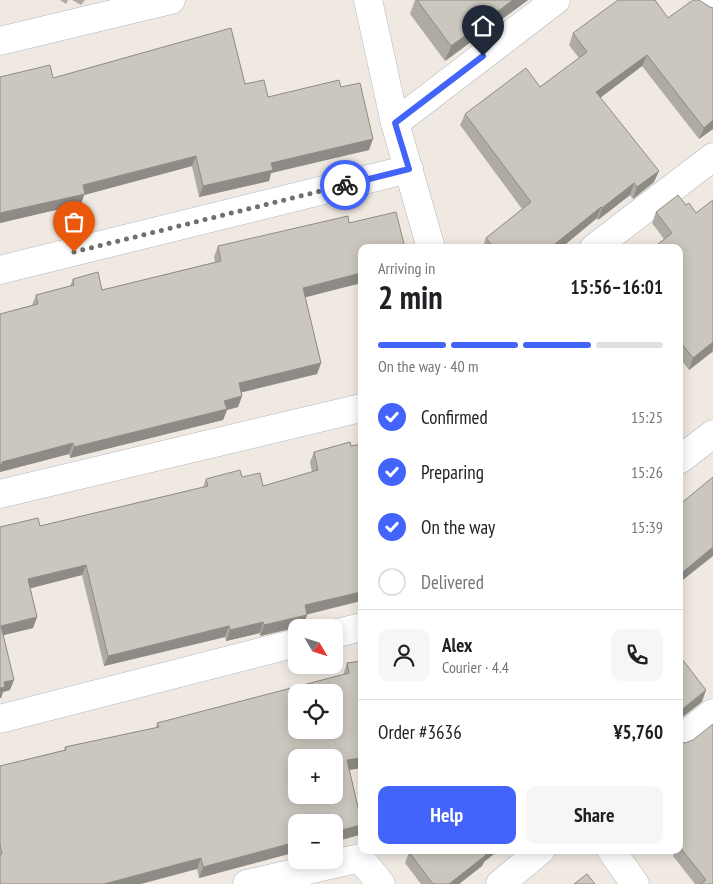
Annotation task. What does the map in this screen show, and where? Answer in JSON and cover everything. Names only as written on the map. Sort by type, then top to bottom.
[{"type":"street","points":[[0,41],[171,0]]},
{"type":"street","points":[[368,0],[395,123],[430,244]]},
{"type":"street","points":[[395,123],[556,0]]},
{"type":"street","points":[[704,0],[713,5]]},
{"type":"street","points":[[599,244],[713,157]]},
{"type":"street","points":[[0,270],[409,169]]},
{"type":"street","points":[[0,494],[358,409]]},
{"type":"street","points":[[683,457],[713,434]]},
{"type":"street","points":[[343,632],[358,628]]},
{"type":"street","points":[[0,719],[288,646]]},
{"type":"street","points":[[683,737],[713,713]]},
{"type":"street","points":[[500,884],[536,854]]},
{"type":"street","points":[[613,854],[635,884]]},
{"type":"street","points":[[247,884],[360,858],[381,884]]},
{"type":"building","points":[[417,0],[513,0],[451,46]]},
{"type":"building","points":[[618,0],[655,0],[668,18],[693,0],[699,0],[713,8],[713,120],[704,128],[647,55],[596,92],[659,171],[637,187],[634,183],[555,244],[491,244],[486,238],[531,202],[465,114],[526,68],[540,87],[587,52],[573,33]]},
{"type":"building","points":[[231,28],[245,84],[264,80],[268,97],[339,80],[341,87],[360,83],[373,139],[271,163],[273,170],[203,186],[196,156],[83,185],[85,194],[0,213],[0,77],[50,65],[53,78]]},
{"type":"building","points":[[678,195],[686,205],[689,203],[696,213],[713,200],[713,342],[693,358],[683,345],[683,244],[658,244],[672,233],[656,212]]},
{"type":"building","points":[[396,212],[404,244],[358,244],[358,274],[303,288],[321,363],[239,383],[242,396],[224,401],[227,409],[74,447],[73,443],[2,462],[0,465],[0,314],[38,304],[36,295],[74,285],[73,279],[98,272],[102,290],[221,261],[218,246],[348,216],[349,223]]},
{"type":"building","points":[[350,442],[351,446],[358,445],[358,593],[305,605],[307,615],[264,625],[263,622],[230,630],[229,626],[108,656],[86,565],[28,579],[37,617],[1,626],[14,680],[4,682],[5,687],[0,688],[0,527],[38,518],[40,526],[208,486],[206,479],[240,470],[242,477],[260,473],[263,486],[318,470],[314,452]]},
{"type":"building","points":[[713,477],[713,547],[683,572],[683,502]]},
{"type":"building","points":[[683,660],[706,690],[683,709]]},
{"type":"building","points":[[358,661],[358,758],[347,760],[358,807],[358,826],[343,830],[343,814],[288,814],[288,844],[203,867],[201,858],[104,884],[0,884],[0,855],[2,854],[0,844],[0,766],[66,750],[65,747],[159,727],[157,723],[288,689],[288,739],[343,739],[343,684],[307,684],[349,673],[347,663]]},
{"type":"building","points":[[713,724],[713,884],[700,884],[706,880],[683,851],[683,743],[693,740]]},
{"type":"building","points":[[410,854],[486,855],[449,884],[433,884]]},
{"type":"building","points":[[587,874],[595,884],[574,884]]},
{"type":"way so far","points":[[74,252],[345,185]]},
{"type":"route","points":[[345,185],[409,169],[395,123],[483,56]]}]
